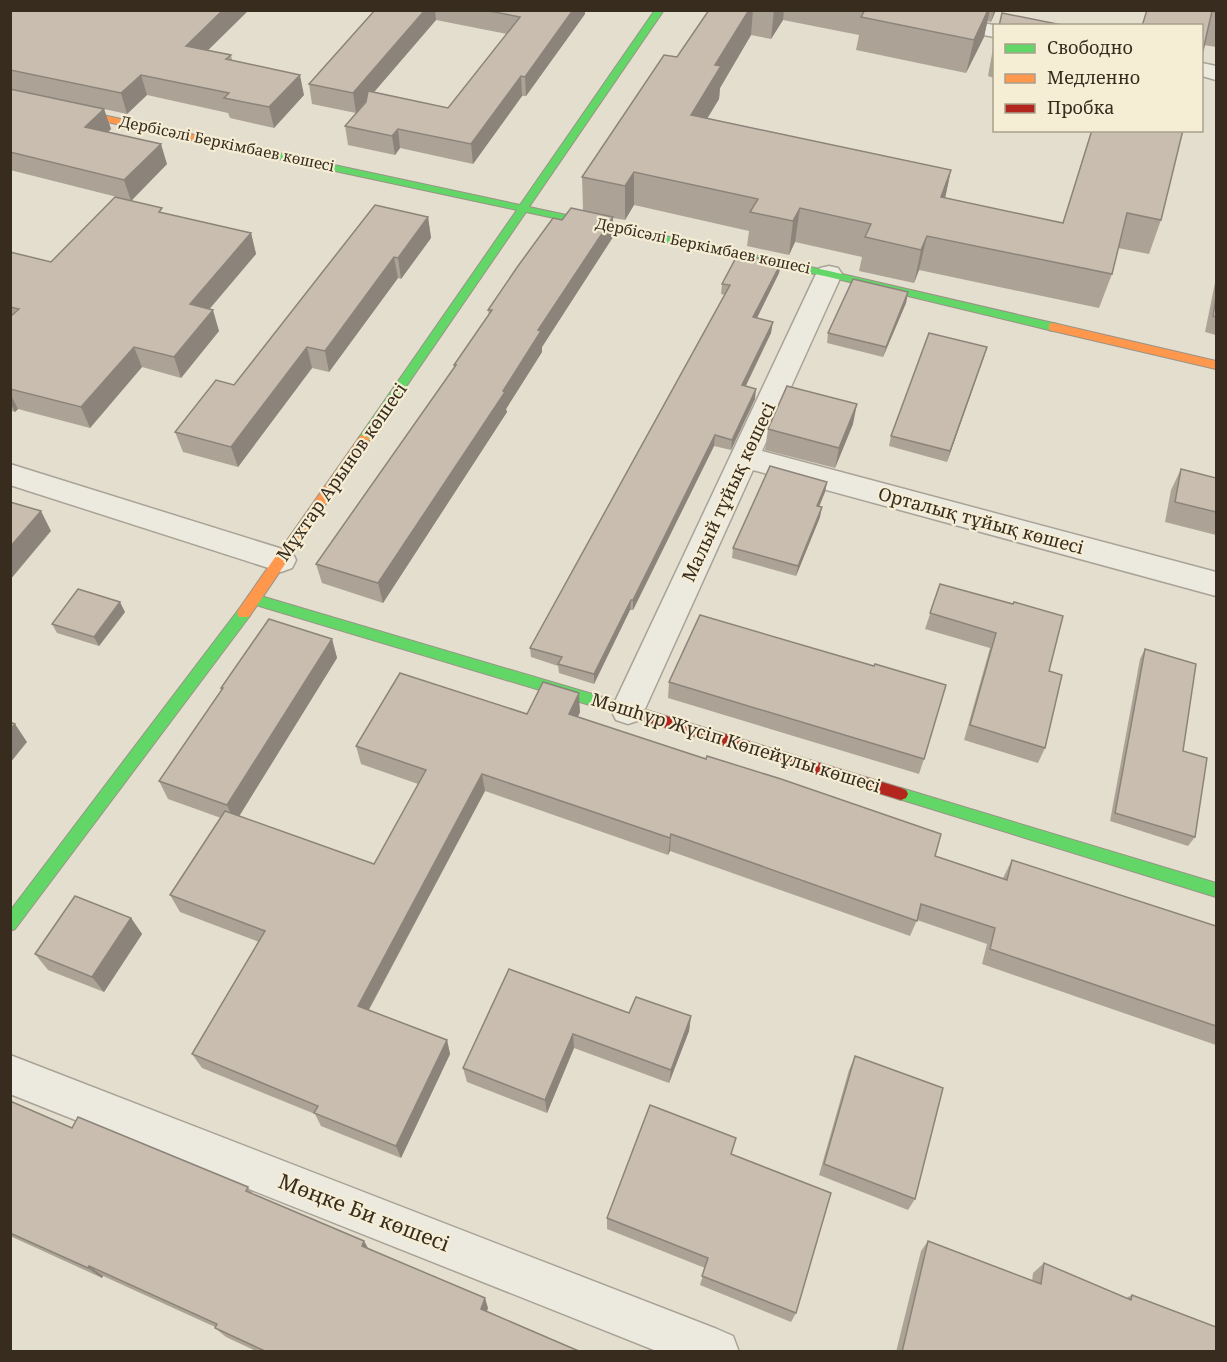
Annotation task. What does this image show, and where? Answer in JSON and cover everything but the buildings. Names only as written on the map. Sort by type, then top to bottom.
[{"type":"street","name":"Мұхтар Арынов көшесі","points":[[10,924],[254,599],[660,10]]},
{"type":"street","points":[[885,10],[993,31]]},
{"type":"street","name":"Дербісәлі Беркімбаев көшесі","points":[[10,98],[526,207],[829,274],[1216,365]]},
{"type":"street","name":"Малый тұйық көшесі","points":[[628,710],[829,274]]},
{"type":"street","name":"Орталық тұйық көшесі","points":[[745,457],[1216,585]]},
{"type":"street","points":[[10,474],[281,560]]},
{"type":"street","name":"Мәшһүр Жүсіп Көпейұлы көшесі","points":[[254,599],[628,710],[1216,890]]},
{"type":"street","name":"Мөңке Би көшесі","points":[[10,1074],[717,1352]]},
{"type":"traffic: fast","points":[[364,439],[660,10]]},
{"type":"traffic: fast","points":[[246,149],[829,274],[1053,327]]},
{"type":"traffic: fast","points":[[254,599],[643,715]]},
{"type":"traffic: fast","points":[[10,924],[244,613]]},
{"type":"traffic: fast","points":[[901,794],[1216,890]]},
{"type":"traffic: slow","points":[[10,98],[246,149]]},
{"type":"traffic: slow","points":[[1053,327],[1216,365]]},
{"type":"traffic: slow","points":[[244,613],[364,439]]},
{"type":"traffic: jam","points":[[643,715],[901,794]]}]
